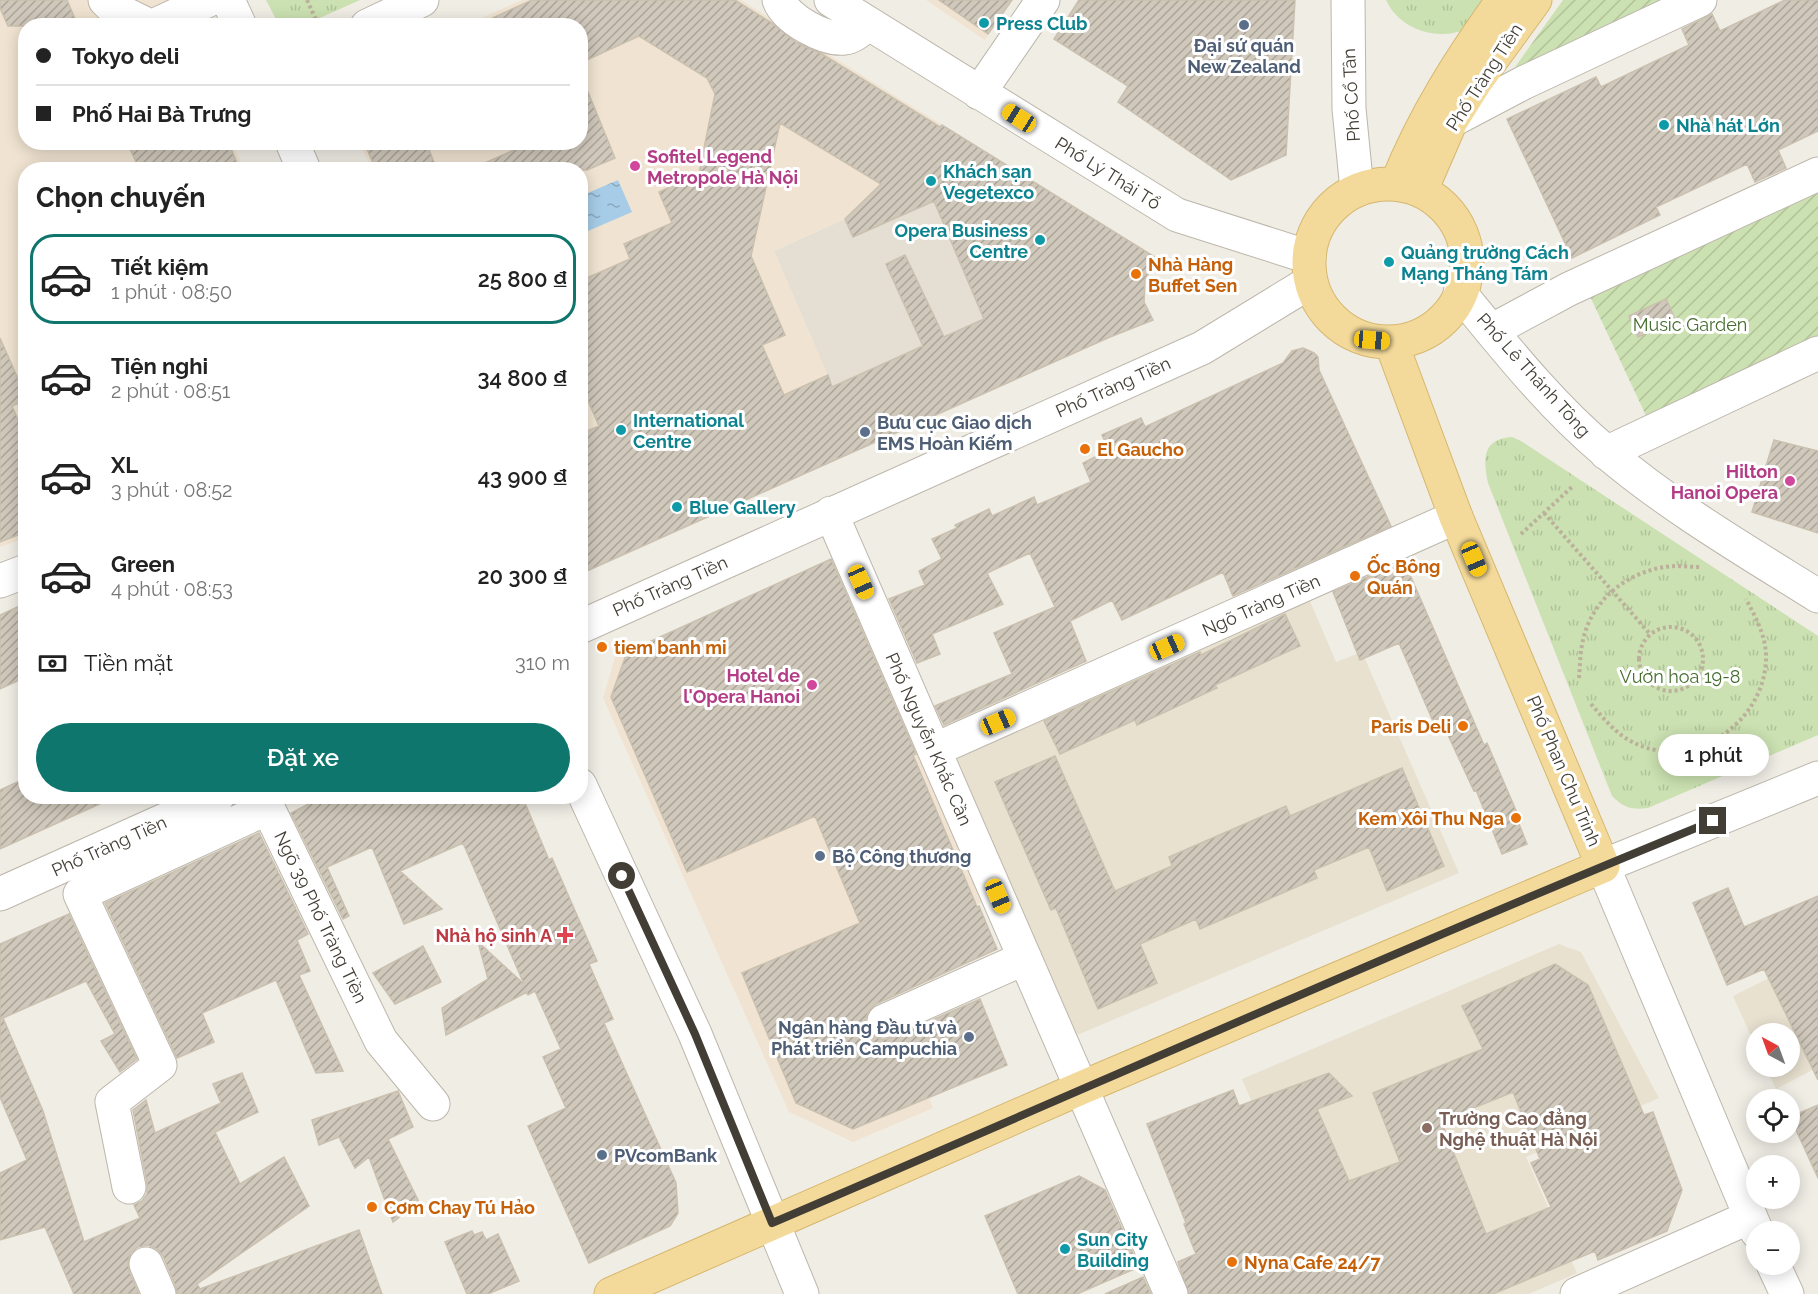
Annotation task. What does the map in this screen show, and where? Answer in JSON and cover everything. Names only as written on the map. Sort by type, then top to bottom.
[{"type":"main road","name":"Phố Tràng Tiền","points":[[1409,186],[1414,142],[1465,53],[1503,0]]},
{"type":"main road","name":"Phố Tràng Tiền","points":[[1409,186],[1476,81],[1535,0]]},
{"type":"main road","points":[[1376,184],[1409,186],[1440,202],[1452,217],[1464,241],[1467,268],[1460,294],[1452,309],[1440,323],[1425,333],[1391,342],[1354,335],[1337,324],[1324,310],[1309,269],[1314,233],[1327,213],[1357,190],[1376,184]]},
{"type":"main road","name":"Phố Phan Chu Trinh","points":[[1391,342],[1456,517],[1603,866]]},
{"type":"main road","points":[[611,1294],[1081,1088],[1603,866]]},
{"type":"street","points":[[105,0],[113,8],[135,18]]},
{"type":"street","points":[[170,18],[209,0]]},
{"type":"street","points":[[228,0],[236,18]]},
{"type":"street","points":[[384,18],[422,0]]},
{"type":"street","points":[[779,0],[794,19],[831,38],[847,38],[869,24]]},
{"type":"street","name":"Phố Lý Thái Tổ","points":[[831,0],[1177,215],[1309,269]]},
{"type":"street","points":[[979,93],[1043,0]]},
{"type":"street","name":"Phố Cổ Tân","points":[[1348,0],[1349,109],[1357,190]]},
{"type":"street","points":[[1451,121],[1523,83],[1700,0]]},
{"type":"street","points":[[1491,331],[1569,289],[1818,174]]},
{"type":"street","name":"Phố Tràng Tiền","points":[[588,623],[1202,348],[1309,269]]},
{"type":"street","name":"Phố Lê Thánh Tông","points":[[1460,294],[1566,416],[1606,453],[1689,514],[1818,596]]},
{"type":"street","points":[[1606,453],[1818,353]]},
{"type":"street","name":"Phố Nguyễn Khắc Cần","points":[[831,513],[1171,1294]]},
{"type":"street","name":"Ngõ Tràng Tiền","points":[[934,750],[1456,517]]},
{"type":"street","points":[[0,581],[18,574]]},
{"type":"street","points":[[1603,866],[1818,778]]},
{"type":"street","points":[[588,801],[695,1034],[802,1294]]},
{"type":"street","name":"Phố Tràng Tiền","points":[[0,894],[191,804]]},
{"type":"street","name":"Ngõ 39 Phố Tràng Tiền","points":[[129,1187],[112,1102],[160,1065],[80,894],[268,808],[381,1041],[434,1104]]},
{"type":"street","name":"Phố Phan Chu Trinh","points":[[1603,866],[1753,1221]]},
{"type":"street","points":[[884,1021],[1025,958]]},
{"type":"street","points":[[1577,1294],[1746,1227]]},
{"type":"street","points":[[146,1264],[159,1294]]},
{"type":"street","points":[[1778,1275],[1787,1294]]},
{"type":"path","points":[[307,0],[315,18]]},
{"type":"path","points":[[1521,534],[1573,486]]},
{"type":"path","points":[[1544,513],[1650,634]]},
{"type":"path","points":[[1580,678],[1582,644],[1592,615],[1611,590],[1636,574],[1646,571],[1666,566],[1701,567]]},
{"type":"path","points":[[1591,704],[1613,729],[1639,745],[1671,752],[1702,747],[1730,732],[1750,710],[1762,684],[1766,654],[1759,625],[1746,599]]},
{"type":"path","points":[[1673,626],[1693,635],[1700,644],[1703,666],[1698,677],[1690,685],[1680,690],[1658,689],[1642,675],[1638,656],[1641,646],[1650,634],[1663,627],[1673,626]]},
{"type":"path","points":[[1717,739],[1727,762]]},
{"type":"shaded area","points":[[0,0],[166,0],[175,18],[18,18],[18,150],[235,150],[241,162],[18,162],[18,541],[0,547]]},
{"type":"shaded area","name":"Sofitel Legend Metropole Hà Nội","points":[[522,0],[741,0],[942,125],[845,219],[774,251],[860,450],[766,491],[680,291],[588,331],[588,162],[368,162],[362,150],[588,150],[588,18],[482,18]]},
{"type":"shaded area","name":"Press Club","points":[[926,0],[1012,0],[985,40]]},
{"type":"shaded area","points":[[947,195],[944,225],[970,286],[988,278],[1031,373],[860,450],[774,251],[845,219],[854,236]]},
{"type":"shaded area","points":[[588,401],[599,426],[588,431]]},
{"type":"shaded area","points":[[1307,594],[1336,662],[1362,652],[1459,873],[1075,1036],[953,752]]},
{"type":"shaded area","name":"Bộ Công thương","points":[[702,618],[789,811],[921,752],[987,900],[851,958],[881,1029],[898,1023],[933,1108],[853,1142],[789,1112],[603,698],[615,657]]},
{"type":"shaded area","name":"Trường Cao đẳng Nghệ thuật Hà Nội","points":[[1559,944],[1581,952],[1659,1098],[1526,1157],[1577,1273],[1529,1294],[1331,1294],[1242,1079]]},
{"type":"shaded area","points":[[1818,954],[1818,1067],[1800,1076],[1800,1023],[1746,1023],[1746,1025],[1733,996]]},
{"type":"shaded area","points":[[1771,1077],[1799,1077],[1776,1089]]},
{"type":"green space","points":[[266,0],[360,0],[320,18],[275,18]]},
{"type":"green space","points":[[1386,0],[1499,0],[1476,24],[1464,30],[1438,34],[1425,32],[1402,20]]},
{"type":"green space","points":[[1563,0],[1671,0],[1508,77]]},
{"type":"green space","name":"Music Garden","points":[[1818,184],[1818,342],[1649,422],[1588,292]]},
{"type":"green space","name":"Vườn hoa 19-8","points":[[1512,437],[1818,636],[1818,735],[1648,808],[1628,807],[1612,796],[1488,483],[1485,458],[1490,446],[1502,439]]},
{"type":"water","points":[[618,180],[632,212],[588,231],[588,193]]},
{"type":"building","points":[[0,0],[67,0],[75,18],[18,18],[18,26],[8,26],[0,8]]},
{"type":"building","points":[[532,0],[735,0],[772,23],[797,43],[822,54],[940,127],[942,125],[1158,259],[1145,279],[1144,302],[1153,320],[1110,337],[588,570],[588,431],[599,426],[588,401],[588,277],[630,259],[624,244],[672,223],[659,192],[699,173],[715,94],[707,78],[639,36],[588,59],[588,18],[493,18]],"holes":[[[780,123],[881,184],[845,219],[853,237],[934,201],[984,319],[944,337],[905,255],[886,264],[923,346],[832,387],[828,375],[784,395],[762,345],[785,335],[751,256]]]},
{"type":"building","name":"Press Club","points":[[939,0],[1012,0],[988,34]]},
{"type":"building","points":[[1079,0],[1295,0],[1286,155],[1231,180],[1118,102],[1128,86],[1054,39]]},
{"type":"building","name":"Nhà hát Lớn","points":[[1785,0],[1818,0],[1818,131],[1778,150],[1786,168],[1755,182],[1747,164],[1656,207],[1660,215],[1572,258],[1507,119],[1596,77],[1601,87],[1689,45],[1682,29],[1712,14],[1720,31]]},
{"type":"building","points":[[588,92],[615,158],[588,170],[588,162],[487,162],[514,150],[588,150]]},
{"type":"building","points":[[131,150],[231,150],[237,162],[136,162]]},
{"type":"building","points":[[367,150],[429,150],[434,162],[373,162]]},
{"type":"building","points":[[1666,299],[1676,321],[1638,337],[1629,316]]},
{"type":"building","points":[[0,338],[18,379],[18,403],[12,406],[18,420],[18,535],[0,542]]},
{"type":"building","points":[[1303,348],[1318,357],[1319,370],[1391,526],[1233,596],[1223,572],[1122,620],[1112,600],[1070,621],[1086,661],[944,725],[935,706],[1012,674],[994,633],[1055,607],[1030,553],[987,573],[1003,604],[932,634],[940,654],[917,663],[889,599],[925,585],[919,571],[942,559],[932,539],[957,528],[955,525],[989,509],[992,516],[1034,497],[1037,505],[1091,482],[1083,463],[1109,450],[1102,435],[1141,418],[1145,427],[1283,363],[1292,351]]},
{"type":"building","name":"Hilton Hanoi Opera","points":[[1774,440],[1818,451],[1818,533],[1752,512]]},
{"type":"building","name":"Bộ Công thương","points":[[831,559],[916,754],[913,755],[977,907],[979,906],[997,949],[876,1004],[869,1011],[865,1020],[867,1028],[874,1036],[883,1040],[891,1038],[980,999],[1007,1065],[853,1129],[796,1103],[742,973],[860,923],[815,816],[687,872],[611,697],[627,652]]},
{"type":"building","points":[[1404,561],[1484,745],[1487,743],[1517,813],[1515,814],[1527,844],[1502,854],[1476,790],[1474,791],[1440,718],[1433,721],[1399,643],[1360,660],[1333,592]]},
{"type":"building","points":[[18,607],[18,681],[0,689],[0,615]]},
{"type":"building","points":[[1285,614],[1300,646],[1215,685],[1217,688],[1137,725],[1135,720],[1060,754],[1044,721],[1200,652],[1201,655]]},
{"type":"building","points":[[1055,756],[1115,891],[1172,866],[1169,857],[1286,806],[1290,816],[1402,768],[1444,866],[1387,891],[1369,847],[1314,870],[1317,878],[1200,929],[1196,919],[1140,944],[1157,983],[1098,1009],[1056,908],[1051,910],[995,782]]},
{"type":"building","points":[[18,782],[18,804],[99,804],[0,849],[0,790]]},
{"type":"building","points":[[308,804],[525,804],[549,860],[552,858],[597,961],[589,964],[613,1019],[604,1023],[676,1183],[678,1213],[670,1226],[589,1263],[528,1126],[566,1108],[543,1057],[561,1049],[535,991],[528,995],[527,992],[446,1035],[442,1008],[488,979],[478,942],[524,984],[463,843],[400,871],[442,909],[404,924],[372,847],[327,867],[349,916],[343,919],[291,813]]},
{"type":"building","points":[[259,833],[308,934],[297,940],[310,971],[299,975],[343,1071],[316,1073],[276,980],[202,1013],[214,1042],[177,1058],[105,903]]},
{"type":"building","points":[[1728,888],[1744,927],[1818,896],[1818,1080],[1800,1043],[1800,1023],[1790,1023],[1764,969],[1727,985],[1693,903]]},
{"type":"building","points":[[69,914],[137,1059],[120,1072],[101,1041],[115,1034],[86,981],[3,1018],[43,1111],[84,1242],[140,1218],[134,1205],[142,1201],[147,1194],[147,1183],[133,1110],[146,1100],[155,1133],[221,1103],[213,1084],[242,1073],[258,1112],[215,1132],[240,1184],[284,1157],[309,1206],[197,1284],[200,1289],[359,1230],[382,1294],[177,1294],[163,1256],[157,1249],[148,1245],[138,1247],[131,1253],[128,1261],[129,1271],[139,1294],[74,1294],[45,1227],[0,1240],[0,1173],[27,1160],[0,1097],[0,944]]},
{"type":"building","points":[[423,946],[441,982],[395,1004],[373,973]]},
{"type":"building","name":"Trường Cao đẳng Nghệ thuật Hà Nội","points":[[1555,964],[1588,985],[1644,1115],[1653,1112],[1682,1190],[1667,1231],[1598,1260],[1595,1251],[1493,1294],[1189,1294],[1178,1262],[1196,1254],[1147,1124],[1233,1090],[1239,1106],[1329,1073],[1352,1096],[1317,1109],[1349,1181],[1400,1162],[1373,1093],[1483,1049],[1462,1006]],"holes":[[[1513,1092],[1540,1159],[1531,1163],[1551,1207],[1486,1234],[1441,1121]]]},
{"type":"building","points":[[398,1091],[413,1127],[388,1139],[419,1202],[393,1222],[369,1157],[355,1168],[339,1137],[319,1145],[312,1120]]},
{"type":"building","points":[[1818,1105],[1818,1178],[1800,1139],[1800,1113]]},
{"type":"building","name":"Sun City Building","points":[[1079,1176],[1105,1190],[1139,1267],[1077,1294],[1018,1294],[985,1216]]},
{"type":"building","points":[[472,1231],[474,1235],[482,1232],[486,1240],[498,1234],[519,1281],[488,1294],[467,1294],[445,1242]]},
{"type":"building","points":[[1143,1277],[1151,1294],[1105,1294]]},
{"type":"place","name":"Press Club","points":[[984,23]]},
{"type":"place","name":"Đại sứ quán New Zealand","points":[[1244,25]]},
{"type":"place","name":"Nhà hát Lớn","points":[[1664,125]]},
{"type":"place","name":"Sofitel Legend Metropole Hà Nội","points":[[635,166]]},
{"type":"place","name":"Khách sạn Vegetexco","points":[[931,181]]},
{"type":"place","name":"Opera Business Centre","points":[[1040,240]]},
{"type":"place","name":"Quảng trường Cách Mạng Tháng Tám","points":[[1389,262]]},
{"type":"place","name":"Nhà Hàng Buffet Sen","points":[[1136,274]]},
{"type":"place","name":"International Centre","points":[[621,430]]},
{"type":"place","name":"Bưu cục Giao dịch EMS Hoàn Kiếm","points":[[865,432]]},
{"type":"place","name":"El Gaucho","points":[[1085,449]]},
{"type":"place","name":"Hilton Hanoi Opera","points":[[1790,481]]},
{"type":"place","name":"Blue Gallery","points":[[677,507]]},
{"type":"place","name":"Ốc Bông Quán","points":[[1355,576]]},
{"type":"place","name":"tiem banh mi","points":[[602,647]]},
{"type":"place","name":"Hotel de l'Opera Hanoi","points":[[812,685]]},
{"type":"place","name":"Paris Deli","points":[[1463,726]]},
{"type":"place","name":"Kem Xôi Thu Nga","points":[[1516,818]]},
{"type":"place","name":"Bộ Công thương","points":[[820,856]]},
{"type":"place","name":"Nhà hộ sinh A","points":[[565,935]]},
{"type":"place","name":"Ngân hàng Đầu tư và Phát triển Campuchia","points":[[969,1037]]},
{"type":"place","name":"Trường Cao đẳng Nghệ thuật Hà Nội","points":[[1427,1128]]},
{"type":"place","name":"PVcomBank","points":[[602,1155]]},
{"type":"place","name":"Cơm Chay Tú Hảo","points":[[372,1207]]},
{"type":"place","name":"Sun City Building","points":[[1065,1249]]},
{"type":"place","name":"Nyna Cafe 24/7","points":[[1232,1262]]},
{"type":"route","points":[[622,876],[695,1034],[772,1223],[1103,1079],[1713,821]]}]
